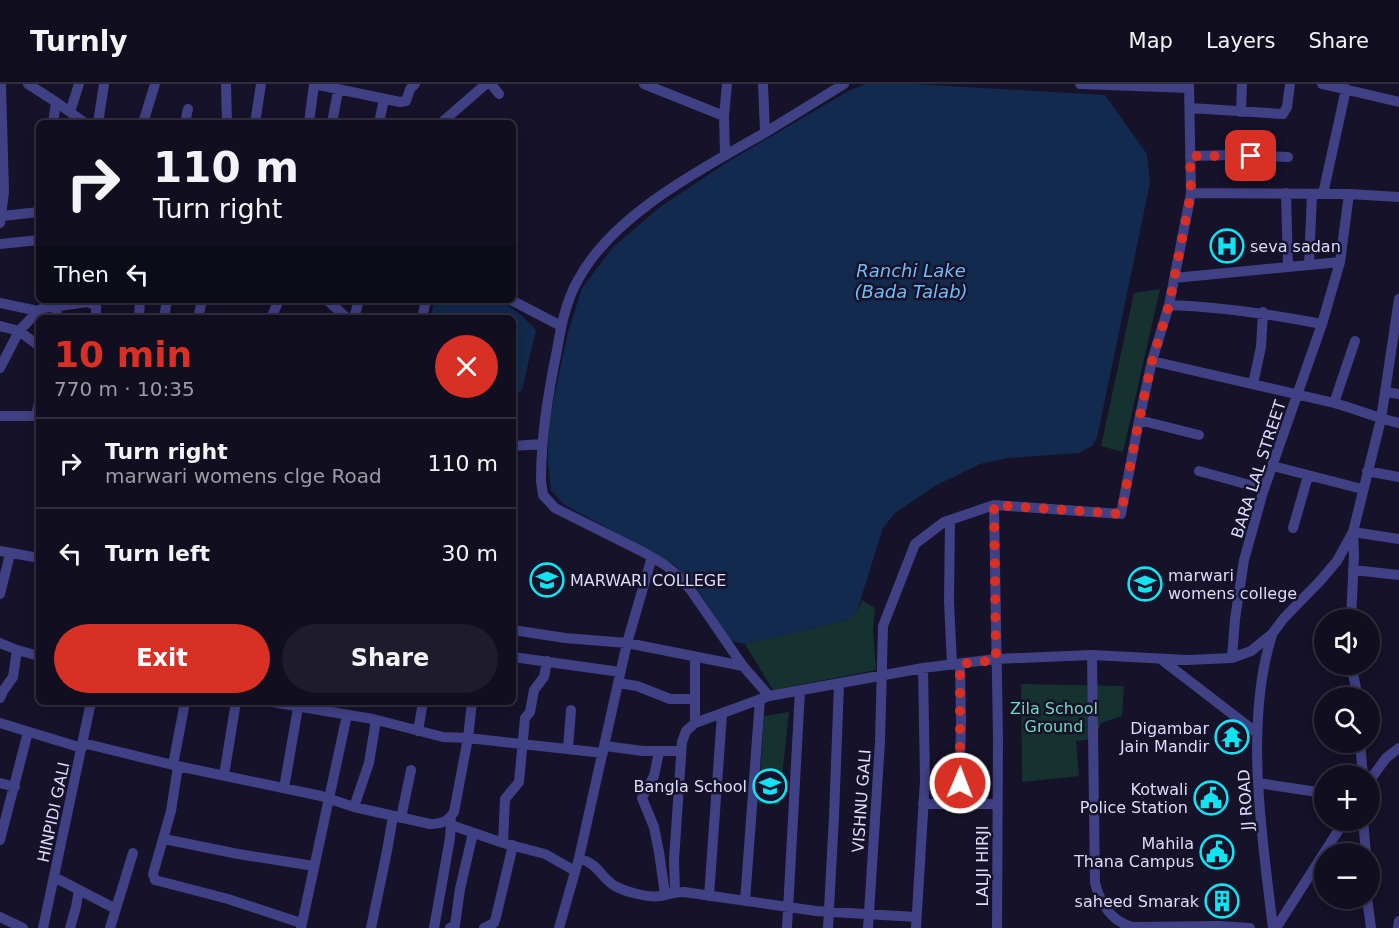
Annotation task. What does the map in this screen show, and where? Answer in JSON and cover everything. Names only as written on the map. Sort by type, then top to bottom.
[{"type":"street","points":[[1,84],[4,192],[1,219],[36,213]]},
{"type":"street","points":[[28,84],[81,120]]},
{"type":"street","points":[[70,112],[79,84]]},
{"type":"street","points":[[98,120],[104,84]]},
{"type":"street","points":[[145,120],[154,84]]},
{"type":"street","points":[[226,84],[227,120]]},
{"type":"street","points":[[255,120],[261,84]]},
{"type":"street","points":[[309,120],[314,84],[338,91],[400,102],[406,101],[410,89],[415,84]]},
{"type":"street","points":[[444,120],[486,84]]},
{"type":"street","points":[[491,84],[499,94]]},
{"type":"street","points":[[644,84],[724,116]]},
{"type":"street","points":[[725,154],[724,116],[727,84]]},
{"type":"street","points":[[763,84],[765,132]]},
{"type":"street","points":[[745,901],[764,698],[690,589],[671,569],[652,557],[568,517],[550,504],[542,489],[542,444],[546,403],[561,326],[578,279],[609,239],[637,214],[709,164],[844,84]]},
{"type":"street","points":[[994,505],[1121,514],[1152,361],[1169,305],[1191,193],[1189,86],[1080,84]]},
{"type":"street","points":[[1241,112],[1242,84]]},
{"type":"street","points":[[1190,108],[1282,114],[1287,107],[1290,84]]},
{"type":"street","points":[[1322,84],[1346,89],[1360,88],[1399,102]]},
{"type":"street","points":[[1309,265],[1318,194],[1346,89]]},
{"type":"street","points":[[333,120],[338,91]]},
{"type":"street","points":[[380,120],[384,99]]},
{"type":"street","points":[[53,120],[56,102]]},
{"type":"street","points":[[186,120],[188,109]]},
{"type":"street","points":[[1190,156],[1288,157]]},
{"type":"street","points":[[1191,193],[1348,194],[1399,197]]},
{"type":"street","points":[[1286,194],[1288,267]]},
{"type":"street","name":"BARA LAL STREET","points":[[1233,658],[1235,619],[1244,560],[1264,489],[1298,396],[1340,262],[1348,194]]},
{"type":"street","points":[[0,244],[36,240]]},
{"type":"street","points":[[1174,278],[1340,262]]},
{"type":"street","points":[[1351,609],[1353,532],[1381,419],[1399,299]]},
{"type":"street","points":[[0,303],[38,311]]},
{"type":"street","points":[[0,368],[19,331],[38,311],[43,308],[93,303]]},
{"type":"street","points":[[334,303],[344,315]]},
{"type":"street","points":[[516,303],[561,326]]},
{"type":"street","points":[[1169,305],[1263,312],[1322,324]]},
{"type":"street","points":[[56,315],[58,306]]},
{"type":"street","points":[[1253,384],[1261,347],[1263,312]]},
{"type":"street","points":[[0,326],[19,331],[36,344]]},
{"type":"street","points":[[1334,403],[1355,341]]},
{"type":"street","points":[[1152,361],[1334,403],[1399,423]]},
{"type":"street","points":[[1386,392],[1399,394]]},
{"type":"street","points":[[0,416],[36,417]]},
{"type":"street","points":[[1139,420],[1199,435]]},
{"type":"street","points":[[516,446],[542,444]]},
{"type":"street","points":[[1273,466],[1362,489]]},
{"type":"street","points":[[1199,471],[1264,489]]},
{"type":"street","points":[[1367,471],[1399,477]]},
{"type":"street","points":[[1293,528],[1308,476]]},
{"type":"street","name":"VISHNU GALI","points":[[868,928],[883,676],[883,626],[915,544],[944,522],[994,505]]},
{"type":"street","name":"LALJI HIRJI","points":[[994,505],[999,739],[997,928]]},
{"type":"street","points":[[950,520],[949,601],[961,721],[959,804]]},
{"type":"street","points":[[1353,532],[1399,539]]},
{"type":"street","points":[[670,893],[674,867],[683,736],[695,723],[764,698],[923,668],[956,664],[1092,655],[1162,660],[1233,658],[1251,651],[1272,634],[1337,561],[1353,532]]},
{"type":"street","points":[[0,594],[5,552],[36,557]]},
{"type":"street","points":[[562,927],[627,643],[652,557]]},
{"type":"street","points":[[1353,570],[1399,575]]},
{"type":"street","points":[[516,630],[565,638],[627,643],[743,666]]},
{"type":"street","name":"JJ ROAD","points":[[1272,634],[1267,651],[1257,733],[1258,783],[1274,928]]},
{"type":"street","points":[[0,643],[36,655]]},
{"type":"street","points":[[0,698],[6,686],[12,681],[17,650]]},
{"type":"street","points":[[1092,655],[1095,883],[1100,901],[1111,914],[1126,925],[1250,928]]},
{"type":"street","points":[[516,657],[619,678],[670,699],[694,699]]},
{"type":"street","points":[[695,657],[695,723]]},
{"type":"street","points":[[1162,660],[1257,733]]},
{"type":"street","points":[[484,928],[494,923],[496,917],[508,844],[505,799],[519,782],[524,722],[530,712],[532,694],[543,680],[547,662]]},
{"type":"street","points":[[579,858],[592,863],[611,883],[622,889],[651,896],[670,893],[709,896],[828,913],[869,916],[889,922],[916,922],[925,754],[923,668]]},
{"type":"street","points":[[828,928],[839,684]]},
{"type":"street","points":[[787,928],[800,691]]},
{"type":"street","name":"HINPIDI GALI","points":[[43,928],[90,705]]},
{"type":"street","points":[[185,705],[171,811],[153,874],[155,880],[228,899],[301,926],[347,715]]},
{"type":"street","points":[[224,775],[236,705]]},
{"type":"street","points":[[284,788],[298,705]]},
{"type":"street","points":[[308,705],[329,707],[347,715],[443,736],[568,747],[681,751]]},
{"type":"street","points":[[418,730],[422,705]]},
{"type":"street","points":[[434,928],[451,821],[468,738],[472,705]]},
{"type":"street","points":[[568,747],[571,710]]},
{"type":"street","points":[[709,896],[722,714]]},
{"type":"street","points":[[354,807],[369,763],[376,720]]},
{"type":"street","points":[[0,723],[82,746],[284,788],[397,817],[438,824],[451,821],[472,833],[545,854],[575,872]]},
{"type":"street","points":[[0,840],[28,732]]},
{"type":"street","points":[[1380,766],[1399,748]]},
{"type":"street","points":[[659,752],[654,776],[642,798],[654,827],[670,893]]},
{"type":"street","points":[[370,928],[387,851],[411,770]]},
{"type":"street","points":[[0,783],[15,787]]},
{"type":"street","points":[[1258,783],[1314,791]]},
{"type":"street","points":[[923,804],[997,804]]},
{"type":"street","points":[[1274,928],[1338,831]]},
{"type":"street","points":[[450,928],[455,925],[472,833]]},
{"type":"street","points":[[164,839],[314,866]]},
{"type":"street","points":[[110,928],[133,854]]},
{"type":"street","points":[[54,877],[116,909]]},
{"type":"street","points":[[70,928],[78,890]]},
{"type":"street","points":[[1368,909],[1371,928]]},
{"type":"street","points":[[1398,928],[1399,921]]},
{"type":"street","points":[[6,922],[23,928]]},
{"type":"green space","points":[[1160,289],[1123,452],[1101,446],[1134,293]]},
{"type":"green space","points":[[862,600],[875,608],[873,628],[876,670],[773,690],[745,644],[847,620],[857,611]]},
{"type":"green space","name":"Zila School Ground","points":[[1021,684],[1124,686],[1122,716],[1101,723],[1095,739],[1076,741],[1079,776],[1022,782]]},
{"type":"green space","points":[[789,712],[779,805],[758,803],[764,716]]},
{"type":"water","name":"Ranchi Lake (Bada Talab)","points":[[866,84],[914,84],[1105,95],[1147,154],[1150,183],[1097,438],[1092,446],[1079,453],[1008,458],[980,464],[935,486],[895,513],[883,528],[857,611],[847,620],[745,644],[731,641],[695,586],[673,564],[563,504],[551,490],[548,462],[549,421],[568,332],[582,288],[613,247],[660,207],[729,161],[850,90]]},
{"type":"water","points":[[434,303],[504,303],[519,313],[536,330],[522,390],[516,395],[516,315],[431,315]]},
{"type":"place","name":"seva sadan","points":[[1227,246]]},
{"type":"place","name":"MARWARI COLLEGE","points":[[547,580]]},
{"type":"place","name":"marwari womens college","points":[[1145,584]]},
{"type":"place","name":"Digambar Jain Mandir","points":[[1232,737]]},
{"type":"place","name":"Bangla School","points":[[770,786]]},
{"type":"place","name":"Kotwali Police Station","points":[[1211,798]]},
{"type":"place","name":"Mahila Thana Campus","points":[[1217,852]]},
{"type":"place","name":"saheed Smarak","points":[[1222,901]]},
{"type":"route","points":[[960,783],[960,664],[996,660],[994,505],[1121,514],[1139,420],[1152,361],[1169,305],[1191,193],[1190,156],[1251,156]]}]
